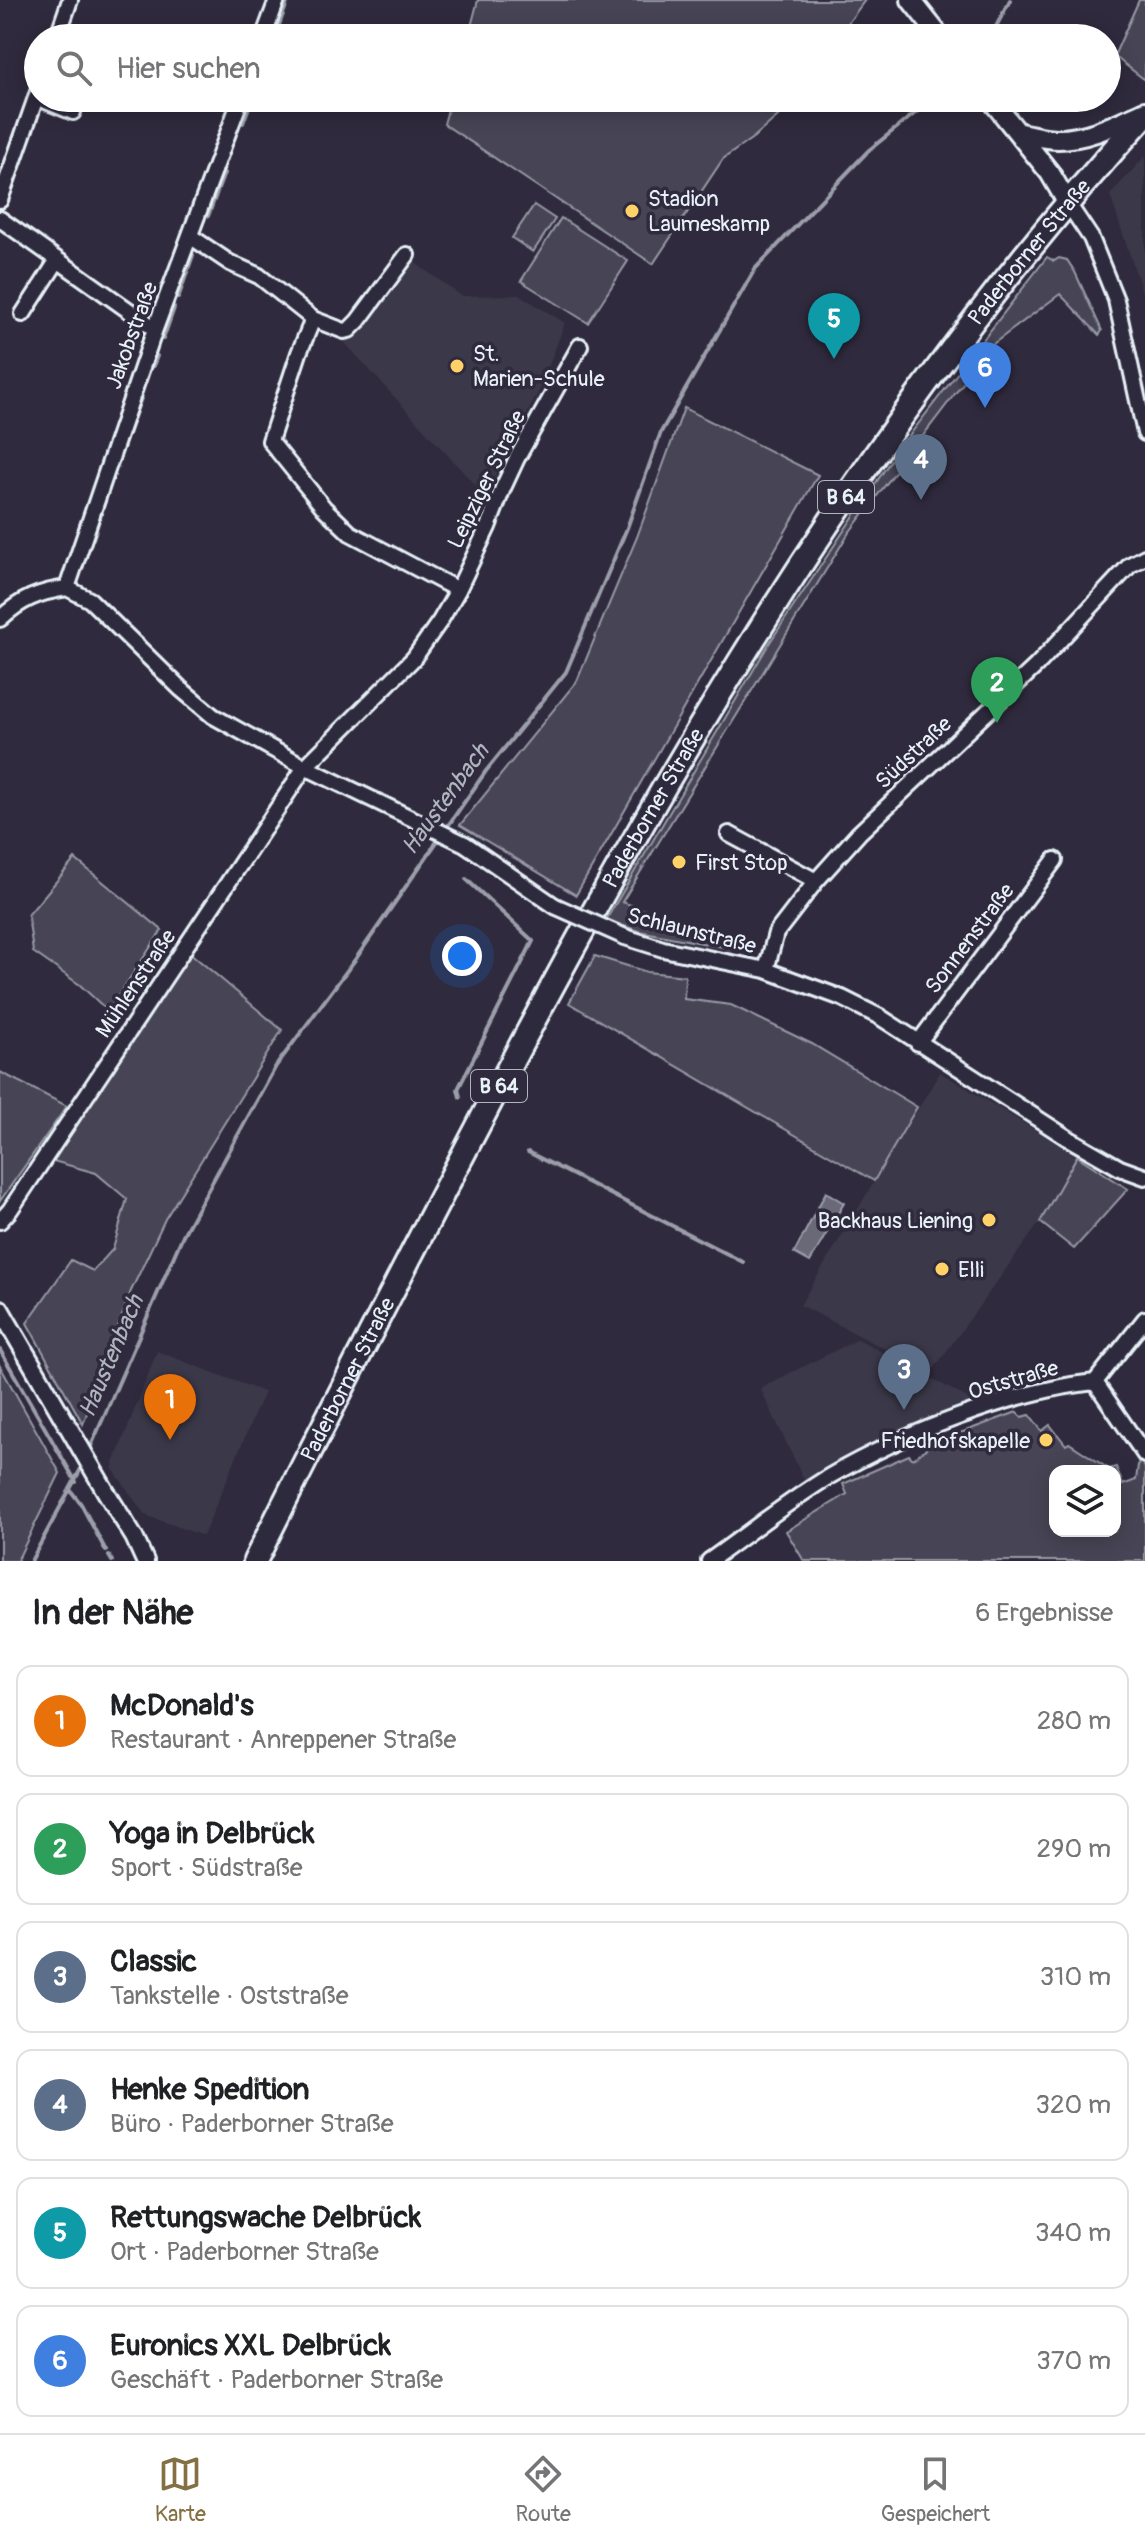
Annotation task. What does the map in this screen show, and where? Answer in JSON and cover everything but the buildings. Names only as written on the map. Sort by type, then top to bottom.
[{"type":"main road","points":[[911,0],[930,24]]},
{"type":"main road","points":[[1002,112],[1050,173],[1067,202]]},
{"type":"main road","points":[[1019,133],[1058,139],[1081,136],[1145,113]]},
{"type":"main road","name":"Paderborner Straße","points":[[255,1561],[321,1427],[522,1041],[679,761],[775,606],[929,377],[1067,202],[1145,113]]},
{"type":"street","points":[[62,24],[70,0]]},
{"type":"street","points":[[268,24],[277,0]]},
{"type":"street","points":[[0,200],[31,112]]},
{"type":"street","name":"Jakobstraße","points":[[67,588],[155,329],[236,112]]},
{"type":"street","points":[[1067,202],[1091,238],[1116,300],[1145,433]]},
{"type":"street","points":[[0,219],[155,329]]},
{"type":"street","points":[[190,236],[230,263],[259,276],[313,319],[344,331],[349,330],[407,255]]},
{"type":"street","points":[[23,314],[57,261]]},
{"type":"street","points":[[313,319],[270,441],[324,508],[350,533],[458,590]]},
{"type":"street","name":"Leipziger Straße","points":[[305,767],[414,658],[440,621],[488,527],[517,458],[580,346]]},
{"type":"street","name":"Südstraße","points":[[766,970],[776,933],[816,881],[859,833],[1036,666],[1130,565],[1145,557]]},
{"type":"street","points":[[0,619],[30,596],[67,588]]},
{"type":"street","name":"Schlaunstraße","points":[[67,588],[90,600],[213,716],[305,767],[456,840],[555,906],[625,937],[663,949],[766,970],[842,998],[880,1017],[1060,1133],[1120,1168],[1145,1177]]},
{"type":"street","name":"Mühlenstraße","points":[[0,1221],[305,767]]},
{"type":"street","points":[[729,834],[816,881]]},
{"type":"street","name":"Sonnenstraße","points":[[918,1043],[1055,860]]},
{"type":"street","points":[[0,1309],[134,1537],[145,1561]]},
{"type":"street","points":[[1145,1319],[1095,1382],[1145,1455]]},
{"type":"street","name":"Oststraße","points":[[709,1561],[830,1476],[905,1439],[952,1420],[1063,1385],[1095,1382]]},
{"type":"street","points":[[134,1537],[156,1561]]},
{"type":"shaded area","points":[[478,0],[865,0],[847,24],[472,24]]},
{"type":"shaded area","points":[[1139,0],[1145,0],[1145,80],[1121,61],[1121,40]]},
{"type":"shaded area","name":"Stadion Laumeskamp","points":[[447,112],[781,112],[723,159],[653,264],[444,124]]},
{"type":"shaded area","points":[[1145,156],[1145,301],[1110,195]]},
{"type":"shaded area","points":[[534,205],[555,219],[533,252],[512,238]]},
{"type":"shaded area","points":[[561,218],[628,261],[588,323],[521,281]]},
{"type":"shaded area","points":[[1047,257],[1054,261],[1059,258],[1067,260],[1102,331],[1099,335],[1060,294],[993,344],[848,534],[622,902],[755,948],[754,953],[639,931],[606,920],[770,642],[895,454]]},
{"type":"shaded area","name":"St. Marien-Schule","points":[[411,260],[462,296],[520,295],[565,323],[540,389],[488,490],[474,484],[344,342]]},
{"type":"shaded area","points":[[684,408],[818,475],[576,895],[460,825],[577,681],[637,537]]},
{"type":"shaded area","points":[[75,859],[162,930],[108,1011],[80,985],[33,952],[28,915]]},
{"type":"shaded area","points":[[189,952],[282,1030],[165,1219],[131,1291],[83,1424],[27,1323],[71,1260],[93,1271],[113,1249],[127,1199],[96,1173],[53,1161]]},
{"type":"shaded area","points":[[595,956],[647,972],[685,976],[684,999],[731,1005],[812,1044],[917,1107],[874,1181],[569,1003]]},
{"type":"shaded area","points":[[0,1072],[67,1106],[0,1201]]},
{"type":"shaded area","points":[[940,1072],[1077,1156],[1040,1222],[931,1373],[800,1305]]},
{"type":"shaded area","points":[[1077,1156],[1128,1189],[1074,1249],[1040,1222]]},
{"type":"shaded area","points":[[858,1339],[977,1403],[888,1438],[805,1482],[760,1388]]},
{"type":"shaded area","points":[[157,1351],[264,1392],[203,1536],[145,1515],[112,1468]]},
{"type":"shaded area","points":[[0,1366],[60,1473],[17,1561],[0,1561]]},
{"type":"shaded area","points":[[1017,1412],[1022,1417],[1030,1415],[1042,1431],[1050,1425],[1066,1445],[1069,1443],[1103,1465],[1049,1465],[1049,1537],[1121,1537],[1121,1480],[1123,1485],[1136,1480],[1139,1458],[1145,1468],[1145,1561],[804,1561],[786,1531],[847,1494],[843,1484],[909,1455],[913,1459],[933,1443]]},
{"type":"water","points":[[826,1192],[844,1203],[810,1262],[794,1253]]},
{"type":"waterway","points":[[279,24],[288,0]]},
{"type":"waterway","name":"Haustenbach","points":[[997,24],[1010,0]]},
{"type":"waterway","points":[[243,123],[247,112]]},
{"type":"waterway","name":"Haustenbach","points":[[88,1453],[183,1235],[276,1066],[357,957],[486,771],[566,672],[627,528],[661,432],[755,269],[869,150],[916,112]]},
{"type":"waterway","points":[[208,216],[224,173]]},
{"type":"waterway","points":[[178,298],[193,255]]},
{"type":"waterway","points":[[163,339],[174,308]]},
{"type":"waterway","points":[[153,366],[157,356]]},
{"type":"waterway","points":[[121,453],[141,398]]},
{"type":"waterway","points":[[93,539],[113,476]]},
{"type":"waterway","points":[[460,1097],[458,1089],[533,941],[466,879]]},
{"type":"waterway","points":[[528,1152],[743,1262]]},
{"type":"waterway","points":[[0,1350],[76,1482]]},
{"type":"waterway","name":"Haustenbach","points":[[31,1561],[83,1465]]},
{"type":"waterway","points":[[71,1491],[106,1551]]},
{"type":"waterway","points":[[109,1556],[112,1561]]},
{"type":"place","name":"Stadion Laumeskamp","points":[[632,211]]},
{"type":"place","name":"Rettungswache Delbrück","points":[[834,359]]},
{"type":"place","name":"St. Marien-Schule","points":[[457,366]]},
{"type":"place","name":"Euronics XXL Delbrück","points":[[985,408]]},
{"type":"place","name":"Henke Spedition","points":[[921,500]]},
{"type":"place","name":"Yoga in Delbrück","points":[[997,723]]},
{"type":"place","name":"First Stop","points":[[679,862]]},
{"type":"place","name":"Backhaus Liening","points":[[989,1220]]},
{"type":"place","name":"Elli","points":[[942,1269]]},
{"type":"place","name":"Classic","points":[[904,1410]]},
{"type":"place","name":"McDonald's","points":[[170,1440]]},
{"type":"place","name":"Friedhofskapelle","points":[[1046,1440]]}]
